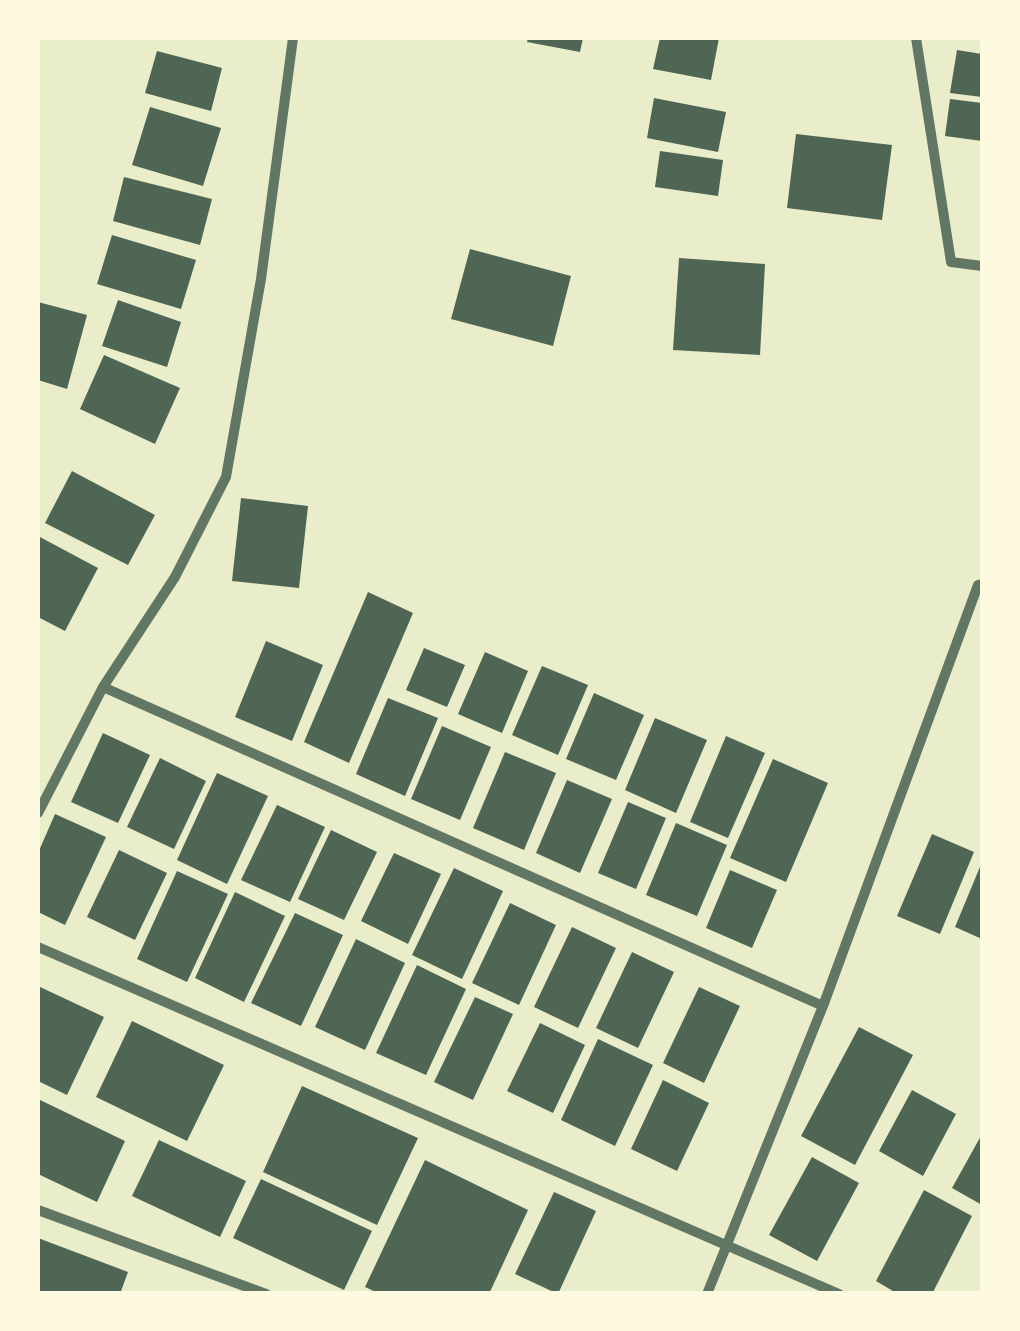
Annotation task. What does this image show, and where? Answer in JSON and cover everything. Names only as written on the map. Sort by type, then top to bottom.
[{"type":"street","points":[[38,813],[103,687],[175,576],[226,477],[262,279],[293,38]]},
{"type":"street","points":[[916,38],[951,262],[982,266]]},
{"type":"street","points":[[708,1294],[823,1006],[978,585],[982,584]]},
{"type":"street","points":[[103,687],[823,1006]]},
{"type":"street","points":[[38,947],[839,1294]]},
{"type":"street","points":[[38,1210],[266,1294]]},
{"type":"building","points":[[528,38],[583,38],[580,52],[527,42]]},
{"type":"building","points":[[660,38],[719,38],[711,80],[653,69]]},
{"type":"building","points":[[957,50],[982,54],[982,97],[950,93]]},
{"type":"building","points":[[157,51],[222,68],[211,111],[145,93]]},
{"type":"building","points":[[654,98],[726,112],[718,152],[647,138]]},
{"type":"building","points":[[950,99],[982,103],[982,141],[945,136]]},
{"type":"building","points":[[150,107],[221,128],[203,186],[132,165]]},
{"type":"building","points":[[796,134],[892,145],[882,220],[787,208]]},
{"type":"building","points":[[660,151],[723,160],[718,196],[655,187]]},
{"type":"building","points":[[124,177],[212,199],[200,245],[113,221]]},
{"type":"building","points":[[112,235],[196,260],[181,309],[97,284]]},
{"type":"building","points":[[470,249],[571,276],[553,346],[451,319]]},
{"type":"building","points":[[679,258],[765,264],[760,355],[673,350]]},
{"type":"building","points":[[118,300],[181,322],[167,367],[102,346]]},
{"type":"building","points":[[38,302],[87,315],[67,389],[38,380]]},
{"type":"building","points":[[104,355],[180,388],[155,444],[80,409]]},
{"type":"building","points":[[72,471],[155,515],[128,565],[45,523]]},
{"type":"building","points":[[241,498],[308,506],[299,588],[232,581]]},
{"type":"building","points":[[38,536],[98,568],[65,631],[38,617]]},
{"type":"building","points":[[368,592],[413,613],[349,763],[304,742]]},
{"type":"building","points":[[266,641],[323,665],[292,741],[235,717]]},
{"type":"building","points":[[424,648],[465,665],[447,707],[406,690]]},
{"type":"building","points":[[485,652],[528,671],[502,733],[458,714]]},
{"type":"building","points":[[542,666],[588,685],[558,755],[512,735]]},
{"type":"building","points":[[594,693],[644,715],[616,780],[566,759]]},
{"type":"building","points":[[388,698],[438,718],[405,796],[356,774]]},
{"type":"building","points":[[655,718],[707,740],[676,813],[625,790]]},
{"type":"building","points":[[442,726],[491,747],[460,820],[411,799]]},
{"type":"building","points":[[103,733],[150,755],[118,823],[71,802]]},
{"type":"building","points":[[726,736],[765,753],[728,838],[690,822]]},
{"type":"building","points":[[505,752],[556,773],[524,850],[473,828]]},
{"type":"building","points":[[160,758],[206,781],[174,849],[127,827]]},
{"type":"building","points":[[773,759],[828,783],[786,882],[730,858]]},
{"type":"building","points":[[217,773],[268,796],[227,884],[177,860]]},
{"type":"building","points":[[567,780],[612,799],[580,873],[536,853]]},
{"type":"building","points":[[628,802],[666,818],[636,889],[598,873]]},
{"type":"building","points":[[277,805],[325,827],[290,902],[241,880]]},
{"type":"building","points":[[55,814],[106,837],[65,925],[38,912],[38,853]]},
{"type":"building","points":[[676,823],[727,845],[697,916],[646,895]]},
{"type":"building","points":[[331,830],[377,852],[344,920],[298,899]]},
{"type":"building","points":[[932,834],[974,852],[940,934],[897,916]]},
{"type":"building","points":[[119,850],[167,873],[135,940],[87,917]]},
{"type":"building","points":[[394,853],[441,874],[408,944],[361,921]]},
{"type":"building","points":[[982,862],[982,939],[955,927]]},
{"type":"building","points":[[454,868],[503,891],[462,979],[412,955]]},
{"type":"building","points":[[730,870],[777,890],[752,948],[706,928]]},
{"type":"building","points":[[177,871],[228,894],[187,982],[137,959]]},
{"type":"building","points":[[235,892],[285,916],[244,1002],[195,978]]},
{"type":"building","points":[[510,903],[556,925],[519,1005],[472,983]]},
{"type":"building","points":[[295,913],[343,935],[301,1026],[251,1003]]},
{"type":"building","points":[[572,927],[616,948],[578,1028],[534,1007]]},
{"type":"building","points":[[356,939],[405,963],[365,1050],[315,1027]]},
{"type":"building","points":[[632,952],[674,972],[638,1048],[596,1028]]},
{"type":"building","points":[[417,965],[466,989],[426,1075],[376,1053]]},
{"type":"building","points":[[38,986],[104,1017],[67,1095],[38,1081]]},
{"type":"building","points":[[699,987],[740,1006],[704,1083],[663,1063]]},
{"type":"building","points":[[475,997],[513,1014],[473,1100],[434,1082]]},
{"type":"building","points":[[132,1021],[224,1065],[187,1141],[96,1097]]},
{"type":"building","points":[[540,1023],[585,1045],[553,1113],[507,1091]]},
{"type":"building","points":[[859,1027],[913,1055],[855,1165],[801,1136]]},
{"type":"building","points":[[598,1039],[653,1065],[615,1146],[561,1120]]},
{"type":"building","points":[[663,1080],[709,1103],[677,1171],[631,1149]]},
{"type":"building","points":[[302,1086],[418,1138],[377,1225],[263,1172]]},
{"type":"building","points":[[912,1090],[956,1114],[923,1176],[879,1151]]},
{"type":"building","points":[[38,1099],[125,1141],[97,1202],[38,1174]]},
{"type":"building","points":[[982,1134],[982,1205],[952,1188]]},
{"type":"building","points":[[159,1140],[246,1181],[220,1237],[132,1196]]},
{"type":"building","points":[[812,1157],[859,1183],[817,1261],[769,1235]]},
{"type":"building","points":[[425,1160],[528,1210],[489,1294],[380,1294],[365,1287]]},
{"type":"building","points":[[261,1179],[372,1231],[344,1290],[233,1238]]},
{"type":"building","points":[[924,1190],[972,1216],[932,1294],[898,1294],[876,1281]]},
{"type":"building","points":[[554,1192],[596,1211],[558,1294],[515,1274]]},
{"type":"building","points":[[38,1238],[128,1272],[120,1294],[38,1294]]}]
